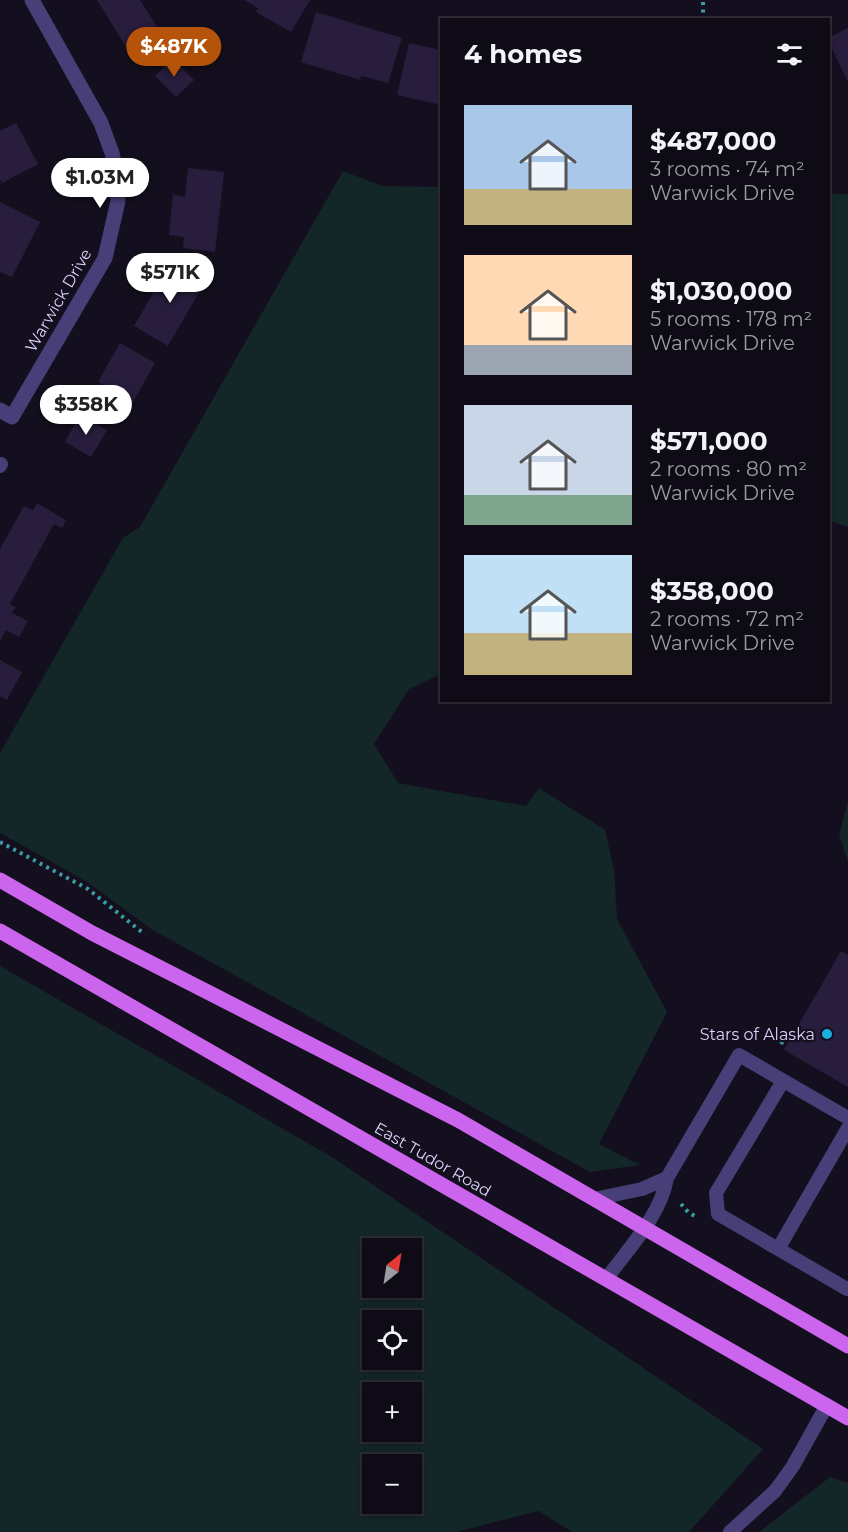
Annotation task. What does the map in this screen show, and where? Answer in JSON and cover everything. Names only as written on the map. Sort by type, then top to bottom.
[{"type":"main road","points":[[0,880],[110,942],[451,1117],[848,1346]]},
{"type":"main road","name":"East Tudor Road","points":[[0,932],[848,1418]]},
{"type":"street","name":"Warwick Drive","points":[[6,413],[105,258],[118,201],[117,176],[112,153],[101,123],[32,0]]},
{"type":"lane","points":[[607,1278],[644,1228],[660,1200],[667,1178],[739,1055],[848,1118]]},
{"type":"lane","points":[[783,1081],[716,1192],[718,1214],[848,1288]]},
{"type":"lane","points":[[778,1249],[848,1128]]},
{"type":"lane","points":[[594,1199],[642,1189],[667,1178]]},
{"type":"lane","points":[[730,1532],[775,1491],[793,1466],[827,1405]]},
{"type":"path","points":[[702,18],[703,0]]},
{"type":"path","points":[[0,842],[88,889],[147,936]]},
{"type":"path","points":[[782,1044],[789,1031]]},
{"type":"green space","points":[[343,171],[382,186],[440,187],[440,674],[409,689],[374,744],[398,783],[526,806],[539,788],[605,830],[614,870],[617,919],[667,1012],[599,1144],[640,1165],[590,1172],[151,929],[86,881],[0,833],[0,753],[123,538],[140,527]]},
{"type":"green space","points":[[830,194],[848,194],[848,527],[830,521]]},
{"type":"green space","points":[[848,801],[848,862],[839,835]]},
{"type":"green space","points":[[0,966],[332,1157],[763,1449],[689,1532],[572,1532],[539,1511],[456,1532],[0,1532]]},
{"type":"green space","points":[[830,1477],[848,1483],[848,1532],[759,1532]]},
{"type":"building","points":[[97,0],[140,0],[159,30],[128,50]]},
{"type":"building","points":[[244,0],[310,0],[291,32],[256,12],[258,8]]},
{"type":"building","points":[[316,12],[402,38],[388,83],[361,76],[360,80],[301,62]]},
{"type":"building","points":[[848,28],[848,82],[830,44],[830,37]]},
{"type":"building","points":[[409,43],[440,50],[440,105],[397,95]]},
{"type":"building","points":[[173,59],[194,80],[176,97],[155,76]]},
{"type":"building","points":[[16,123],[38,164],[2,183],[0,179],[0,131]]},
{"type":"building","points":[[188,168],[224,172],[215,252],[183,248],[184,237],[169,235],[173,195],[185,197]]},
{"type":"building","points":[[0,202],[40,222],[12,277],[0,272]]},
{"type":"building","points":[[171,262],[205,282],[168,346],[134,326]]},
{"type":"building","points":[[120,343],[155,363],[133,402],[98,382]]},
{"type":"building","points":[[80,415],[107,430],[91,457],[65,442]]},
{"type":"building","points":[[37,503],[66,520],[62,528],[54,524],[10,604],[16,607],[12,613],[28,621],[19,637],[6,630],[0,641],[0,549],[24,506],[33,510]]},
{"type":"building","points":[[0,660],[22,672],[7,700],[0,696]]},
{"type":"building","points":[[841,951],[848,955],[848,1087],[784,1050]]},
{"type":"place","name":"Stars of Alaska","points":[[827,1034]]}]
